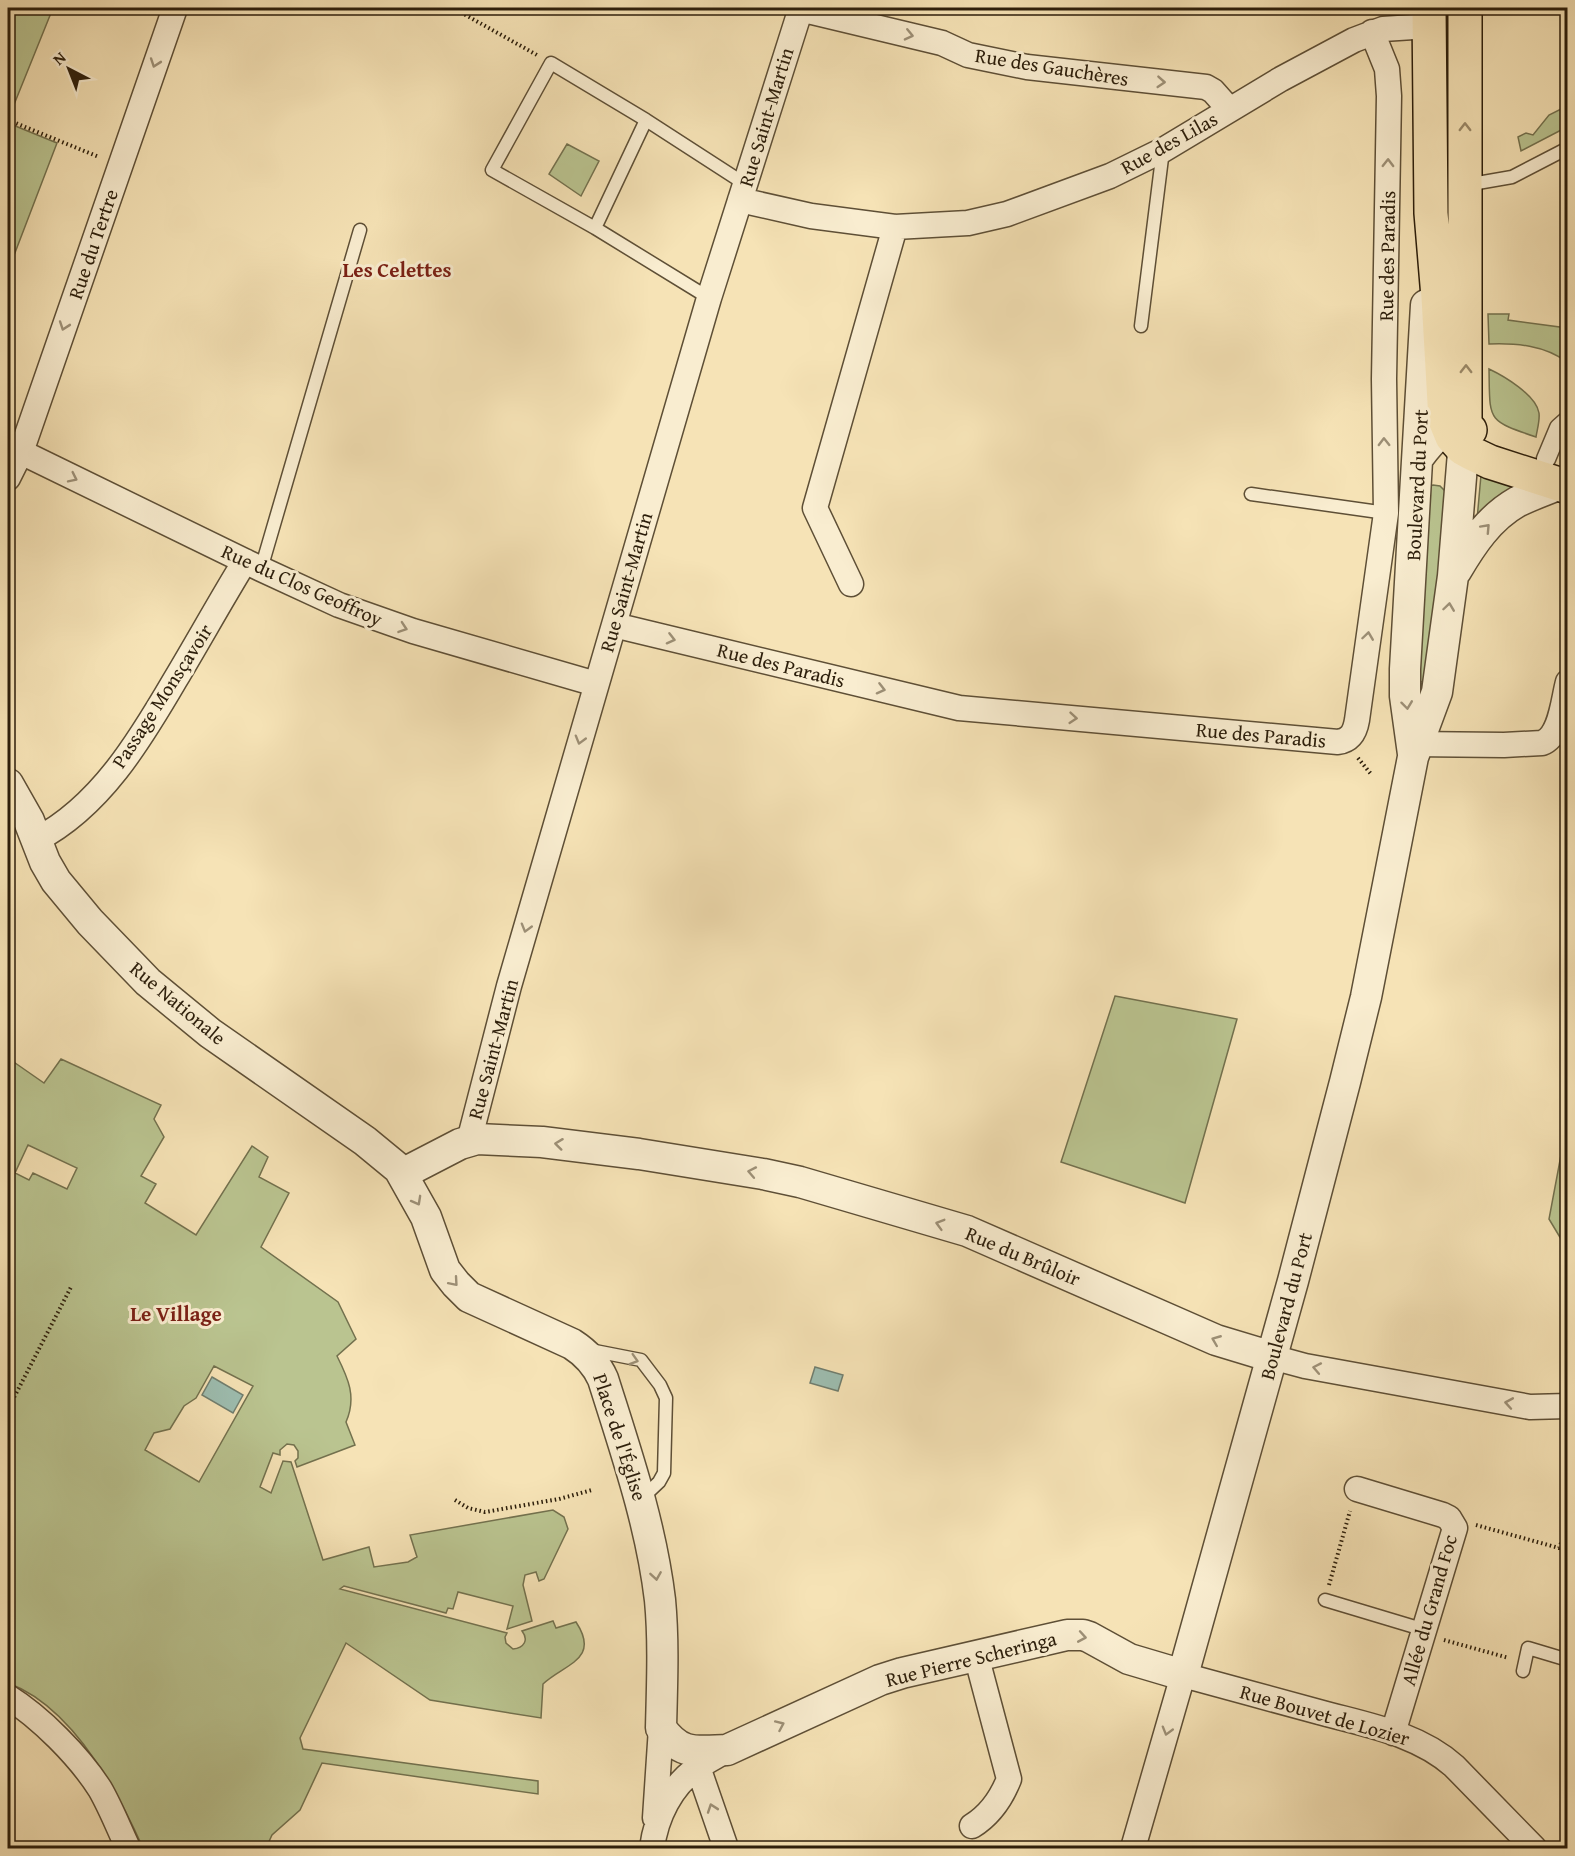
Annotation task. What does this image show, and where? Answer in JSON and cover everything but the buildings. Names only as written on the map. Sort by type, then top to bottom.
[{"type":"main road","name":"Boulevard du Port","points":[[1458,435],[1444,410],[1438,297],[1444,191],[1465,8]]},
{"type":"main road","name":"Boulevard du Port","points":[[1429,17],[1466,401],[1458,435]]},
{"type":"main road","points":[[1458,435],[1490,462],[1554,465]]},
{"type":"street","name":"Rue du Tertre","points":[[8,478],[21,452],[175,8]]},
{"type":"street","name":"Rue des Gauchères","points":[[800,8],[942,43],[968,55],[1027,67],[1200,85],[1214,91],[1229,109]]},
{"type":"street","name":"Rue Saint-Martin","points":[[460,1145],[509,986],[709,298],[800,8]]},
{"type":"street","name":"Rue des Lilas","points":[[743,192],[811,216],[896,227],[968,223],[1007,214],[1110,176],[1163,150],[1229,109],[1339,47],[1372,32],[1429,17]]},
{"type":"street","name":"Rue des Paradis","points":[[614,625],[959,708],[1345,741],[1355,729],[1386,513],[1384,389],[1389,96],[1387,69],[1372,32]]},
{"type":"street","name":"Boulevard du Port","points":[[1414,749],[1406,696],[1406,669],[1418,458],[1444,191]]},
{"type":"street","points":[[851,584],[815,508],[896,227]]},
{"type":"street","points":[[1453,576],[1472,544],[1494,518],[1517,502],[1554,465],[1559,428],[1568,420]]},
{"type":"street","points":[[1418,458],[1437,435],[1458,435]]},
{"type":"street","name":"Boulevard du Port","points":[[1133,1848],[1272,1357],[1366,997],[1414,749],[1437,692],[1453,576],[1458,435]]},
{"type":"street","name":"Rue du Clos Geoffroy","points":[[21,452],[253,565],[339,604],[413,631],[596,684]]},
{"type":"street","name":"Passage Monsçavoir","points":[[36,840],[60,826],[86,804],[134,747],[253,565]]},
{"type":"street","points":[[1414,749],[1548,741],[1557,729],[1568,682]]},
{"type":"street","name":"Rue Nationale","points":[[8,784],[29,821],[49,870],[72,902],[115,950],[148,982],[210,1033],[383,1154],[402,1174],[431,1229]]},
{"type":"street","name":"Rue du Brûloir","points":[[460,1145],[477,1139],[542,1142],[718,1166],[800,1182],[967,1231],[1216,1340],[1272,1357],[1305,1366],[1530,1407],[1568,1406]]},
{"type":"street","points":[[402,1174],[460,1145]]},
{"type":"street","name":"Place de l'Église","points":[[431,1229],[445,1270],[469,1297],[577,1348],[593,1361],[603,1379],[643,1509],[657,1582],[662,1623],[661,1728]]},
{"type":"street","name":"Allée du Grand Foc","points":[[1357,1489],[1443,1515],[1449,1518],[1455,1532],[1393,1733]]},
{"type":"street","name":"Rue Pierre Scheringa","points":[[651,1843],[657,1822],[667,1801],[684,1779],[698,1767],[727,1750],[880,1680],[902,1673],[1066,1635],[1083,1635],[1140,1663],[1183,1675]]},
{"type":"street","points":[[972,1826],[990,1812],[1009,1779],[976,1655]]},
{"type":"street","name":"Rue Bouvet de Lozier","points":[[1183,1675],[1393,1733],[1427,1746],[1442,1755],[1534,1848]]},
{"type":"street","points":[[8,1697],[39,1719],[89,1774],[100,1790],[128,1848]]},
{"type":"street","points":[[661,1728],[672,1742],[687,1750],[727,1750]]},
{"type":"street","points":[[651,1843],[661,1728]]},
{"type":"street","points":[[698,1767],[726,1848]]},
{"type":"lane","points":[[709,298],[595,228],[492,170],[550,63],[646,120],[743,192]]},
{"type":"lane","points":[[595,228],[646,120]]},
{"type":"lane","points":[[1444,191],[1512,177],[1568,147]]},
{"type":"lane","points":[[1141,326],[1163,150]]},
{"type":"lane","points":[[253,565],[360,230]]},
{"type":"lane","points":[[1251,494],[1386,513]]},
{"type":"lane","points":[[577,1348],[641,1360],[665,1395],[664,1473],[643,1509]]},
{"type":"lane","points":[[1325,1600],[1424,1632]]},
{"type":"lane","points":[[1523,1666],[1528,1648],[1568,1660]]},
{"type":"path","points":[[453,8],[550,63]]},
{"type":"path","points":[[8,120],[120,166]]},
{"type":"path","points":[[8,1409],[71,1287]]},
{"type":"path","points":[[1325,1600],[1357,1489]]},
{"type":"path","points":[[455,1500],[468,1508],[485,1512],[559,1499],[592,1490]]},
{"type":"path","points":[[1454,1526],[1464,1522],[1559,1548],[1561,1543],[1568,1545]]},
{"type":"path","points":[[1424,1632],[1523,1666]]},
{"type":"green space","points":[[8,8],[53,8],[9,117],[8,116]]},
{"type":"green space","points":[[1567,106],[1567,127],[1521,151],[1518,137],[1526,133],[1533,135],[1549,115]]},
{"type":"green space","points":[[8,123],[57,143],[8,271]]},
{"type":"green space","points":[[567,144],[599,161],[581,196],[549,174]]},
{"type":"green space","points":[[1488,314],[1509,314],[1508,320],[1567,328],[1567,362],[1549,352],[1530,346],[1489,344]]},
{"type":"green space","points":[[1489,369],[1511,381],[1537,406],[1539,422],[1536,437],[1508,427],[1494,416],[1491,409]]},
{"type":"green space","points":[[1481,475],[1515,485],[1513,492],[1477,520]]},
{"type":"green space","points":[[1430,486],[1440,486],[1446,492],[1428,683],[1412,680]]},
{"type":"green space","points":[[1115,996],[1237,1019],[1185,1203],[1061,1162]]},
{"type":"green space","points":[[8,1058],[44,1083],[61,1059],[161,1105],[154,1119],[164,1137],[141,1176],[156,1184],[145,1203],[196,1235],[252,1146],[268,1157],[259,1177],[289,1193],[261,1247],[338,1302],[356,1339],[337,1356],[350,1388],[351,1404],[346,1422],[355,1445],[297,1467],[295,1461],[298,1458],[298,1451],[294,1445],[287,1444],[280,1450],[280,1455],[273,1453],[260,1487],[271,1493],[283,1461],[291,1462],[323,1560],[369,1547],[374,1567],[408,1562],[417,1557],[410,1535],[553,1510],[564,1517],[568,1529],[544,1579],[539,1581],[536,1572],[525,1575],[523,1585],[532,1621],[507,1629],[513,1606],[458,1592],[453,1609],[448,1608],[446,1613],[344,1586],[340,1589],[507,1633],[506,1643],[513,1649],[524,1643],[525,1637],[522,1631],[553,1621],[556,1628],[576,1622],[583,1635],[584,1645],[577,1660],[543,1684],[541,1718],[430,1700],[346,1643],[300,1738],[303,1749],[538,1781],[538,1794],[322,1763],[300,1810],[272,1835],[266,1848],[143,1848],[105,1776],[72,1730],[52,1710],[31,1694],[8,1683]],"holes":[[[28,1145],[77,1168],[67,1189],[33,1173],[29,1180],[15,1173]],[[214,1366],[253,1386],[199,1482],[145,1450],[154,1433],[170,1429],[184,1406],[196,1398]]]},
{"type":"green space","points":[[1567,1123],[1567,1249],[1549,1219]]},
{"type":"shaded area","points":[[815,1367],[843,1375],[838,1391],[810,1383]]},
{"type":"shaded area","points":[[212,1377],[243,1395],[233,1413],[202,1395]]},
{"type":"district","name":"Les Celettes","points":[[397,270]]},
{"type":"district","name":"Le Village","points":[[176,1314]]}]
